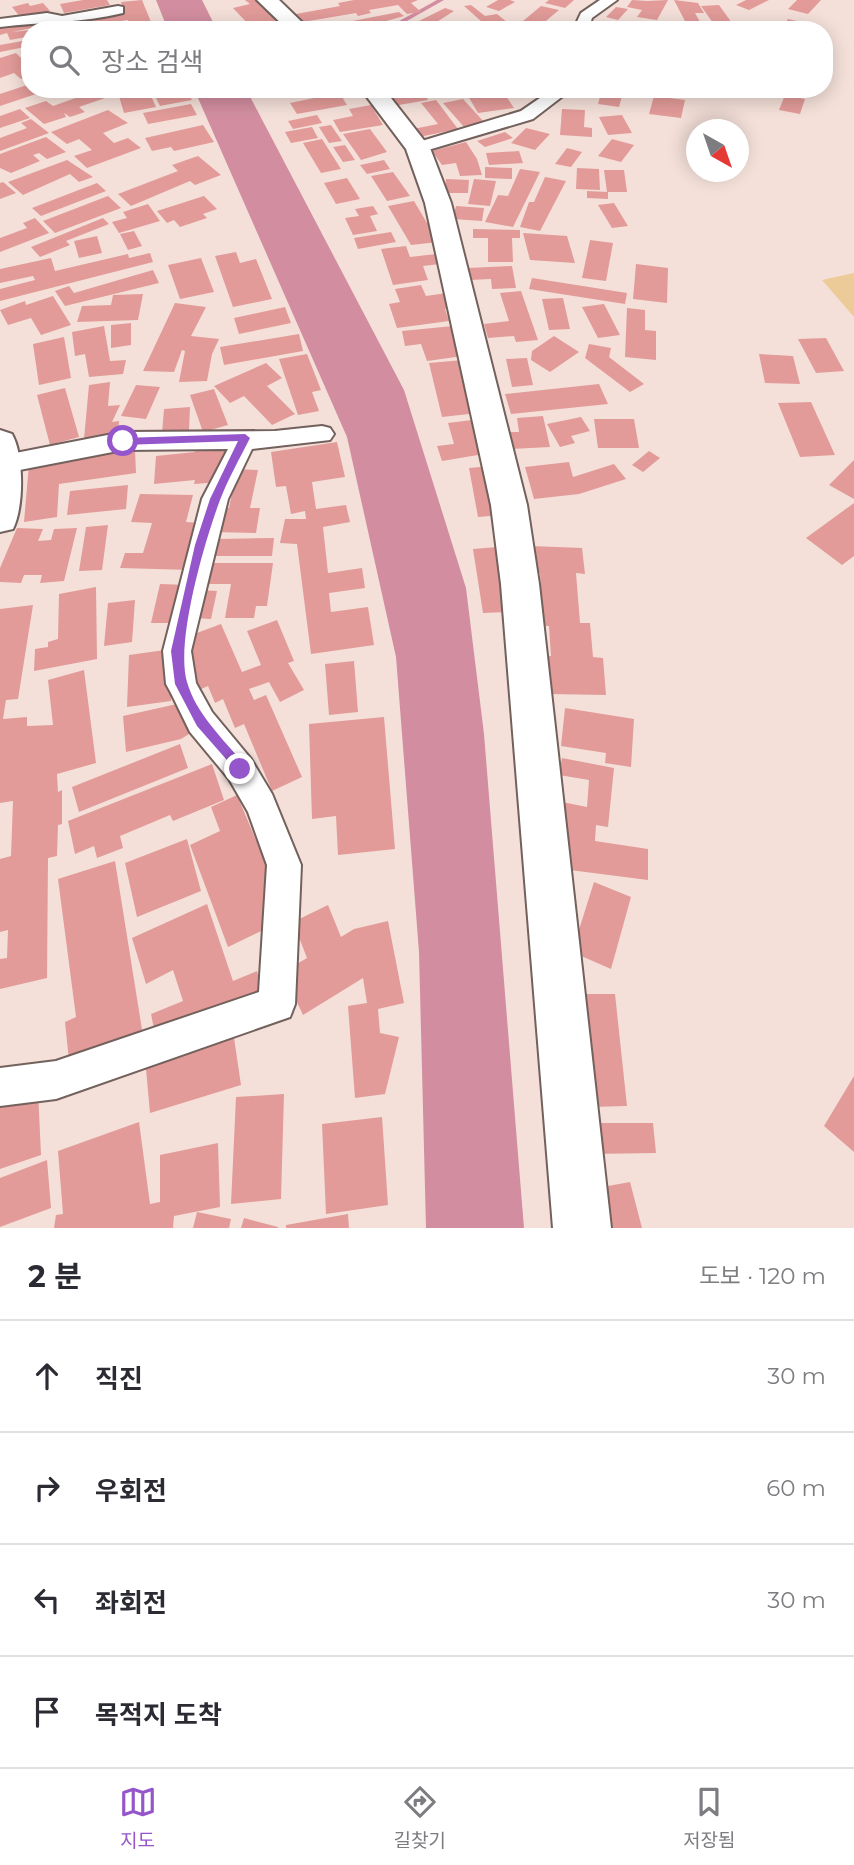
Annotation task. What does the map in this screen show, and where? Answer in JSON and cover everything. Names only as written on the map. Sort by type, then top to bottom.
[{"type":"street","points":[[267,0],[290,21]]},
{"type":"street","points":[[584,21],[586,16],[610,0]]},
{"type":"street","points":[[0,23],[47,17],[62,20],[118,10]]},
{"type":"street","points":[[379,98],[418,148],[438,202],[509,505],[520,584],[582,1228]]},
{"type":"street","points":[[418,148],[527,115],[551,98]]},
{"type":"street","points":[[0,519],[2,453],[123,441],[245,438],[275,440],[322,434]]},
{"type":"street","points":[[0,1087],[56,1080],[277,1004],[284,865],[261,805],[240,769],[201,722],[181,684],[177,651],[201,545],[215,499],[245,438]]},
{"type":"shaded area","points":[[156,0],[202,0],[212,21],[164,21]]},
{"type":"shaded area","points":[[198,98],[251,98],[404,390],[466,588],[484,734],[524,1228],[426,1228],[419,952],[396,657],[347,437]]},
{"type":"shaded area","points":[[854,273],[854,317],[822,280]]},
{"type":"building","points":[[107,0],[110,5],[64,13],[60,4]]},
{"type":"building","points":[[142,0],[151,21],[82,21],[81,17],[124,11],[121,2]]},
{"type":"building","points":[[245,0],[257,0],[269,6],[263,8],[279,20],[245,21],[233,8],[250,4]]},
{"type":"building","points":[[354,0],[418,0],[411,3],[421,12],[407,14],[398,5],[369,10],[371,13],[358,16],[356,13],[309,21],[302,21],[296,14],[340,6],[338,3]]},
{"type":"building","points":[[498,0],[515,2],[499,11],[486,7]]},
{"type":"building","points":[[549,0],[574,0],[565,8],[545,3]]},
{"type":"building","points":[[632,0],[668,0],[657,20],[637,17],[642,10],[627,7]]},
{"type":"building","points":[[674,0],[698,3],[704,13],[695,13],[699,21],[685,21]]},
{"type":"building","points":[[746,0],[769,0],[749,10],[736,5]]},
{"type":"building","points":[[797,0],[821,0],[808,14],[788,9]]},
{"type":"building","points":[[28,3],[30,6],[43,3],[50,11],[21,18],[12,7]]},
{"type":"building","points":[[471,5],[485,16],[497,14],[506,21],[481,21],[464,6]]},
{"type":"building","points":[[719,5],[731,21],[712,21],[701,6]]},
{"type":"building","points":[[541,6],[559,10],[546,21],[523,21]]},
{"type":"building","points":[[616,7],[628,9],[618,20],[606,17]]},
{"type":"building","points":[[445,8],[454,11],[438,21],[419,21]]},
{"type":"building","points":[[399,12],[404,16],[386,21],[352,21]]},
{"type":"building","points":[[21,22],[21,30],[12,32],[21,31],[21,38],[10,40],[7,33],[0,35],[0,27]]},
{"type":"building","points":[[21,41],[21,48],[0,52],[0,45]]},
{"type":"building","points":[[16,53],[21,58],[21,79],[14,73],[0,78],[0,58]]},
{"type":"building","points":[[21,87],[21,98],[24,98],[0,106],[0,94]]},
{"type":"building","points":[[76,98],[105,98],[79,107],[85,112],[70,117],[64,113],[66,117],[44,124],[25,108],[46,101],[53,106]]},
{"type":"building","points":[[120,98],[152,98],[156,107],[124,113]]},
{"type":"building","points":[[156,98],[192,100],[160,106]]},
{"type":"building","points":[[314,98],[343,98],[347,105],[297,114],[290,103]]},
{"type":"building","points":[[427,98],[428,100],[393,106],[389,99]]},
{"type":"building","points":[[469,98],[507,98],[514,108],[478,113]]},
{"type":"building","points":[[600,98],[621,98],[619,107],[598,104]]},
{"type":"building","points":[[653,98],[685,100],[681,118],[649,114]]},
{"type":"building","points":[[784,98],[805,99],[800,114],[779,110]]},
{"type":"building","points":[[463,99],[485,123],[464,127],[443,103]]},
{"type":"building","points":[[436,100],[458,129],[419,137],[413,129],[438,124],[421,103]]},
{"type":"building","points":[[191,104],[197,115],[148,124],[143,113]]},
{"type":"building","points":[[371,105],[383,125],[340,132],[333,120],[353,116],[349,109]]},
{"type":"building","points":[[20,109],[30,118],[0,128],[0,116]]},
{"type":"building","points":[[562,109],[585,110],[584,127],[592,128],[592,137],[560,135]]},
{"type":"building","points":[[108,110],[128,123],[103,133],[114,143],[128,138],[141,148],[87,168],[74,156],[92,150],[79,139],[67,144],[51,132]]},
{"type":"building","points":[[317,115],[322,123],[293,129],[288,121]]},
{"type":"building","points":[[622,115],[632,133],[608,135],[599,117]]},
{"type":"building","points":[[31,119],[49,133],[0,151],[0,138],[27,128],[21,123]]},
{"type":"building","points":[[203,125],[214,142],[174,151],[171,147],[152,151],[145,138]]},
{"type":"building","points":[[331,125],[342,141],[329,143],[319,127]]},
{"type":"building","points":[[312,127],[318,138],[291,143],[285,132]]},
{"type":"building","points":[[526,128],[550,134],[535,150],[511,143]]},
{"type":"building","points":[[370,129],[387,152],[361,160],[343,134]]},
{"type":"building","points":[[505,132],[513,138],[485,147],[477,141]]},
{"type":"building","points":[[46,137],[66,152],[47,159],[39,153],[33,155],[40,161],[11,173],[0,168],[0,154]]},
{"type":"building","points":[[322,139],[341,169],[321,173],[303,143]]},
{"type":"building","points":[[612,139],[634,145],[621,162],[598,156]]},
{"type":"building","points":[[466,142],[477,159],[482,175],[460,176],[456,163],[442,165],[432,151]]},
{"type":"building","points":[[345,145],[355,160],[343,162],[333,147]]},
{"type":"building","points":[[567,148],[582,152],[571,167],[555,164]]},
{"type":"building","points":[[519,151],[523,163],[489,165],[486,153]]},
{"type":"building","points":[[198,156],[221,175],[195,185],[190,181],[131,206],[118,194],[178,171],[172,165]]},
{"type":"building","points":[[67,160],[93,177],[79,182],[70,174],[23,195],[8,182]]},
{"type":"building","points":[[384,160],[390,169],[367,174],[360,165]]},
{"type":"building","points":[[485,167],[512,168],[512,179],[485,178]]},
{"type":"building","points":[[577,168],[599,169],[600,190],[576,189]]},
{"type":"building","points":[[520,169],[540,172],[513,227],[485,222],[498,195],[508,196]]},
{"type":"building","points":[[604,170],[624,170],[627,192],[607,192]]},
{"type":"building","points":[[393,172],[410,196],[387,201],[371,176]]},
{"type":"building","points":[[545,177],[566,181],[540,231],[520,227],[529,202],[534,202]]},
{"type":"building","points":[[347,178],[360,199],[336,204],[324,183]]},
{"type":"building","points":[[446,179],[469,180],[468,193],[445,193]]},
{"type":"building","points":[[474,179],[496,181],[490,206],[468,204]]},
{"type":"building","points":[[3,182],[16,193],[0,199],[0,183]]},
{"type":"building","points":[[97,183],[106,191],[41,216],[32,208]]},
{"type":"building","points":[[587,191],[608,192],[608,199],[587,198]]},
{"type":"building","points":[[108,196],[121,208],[55,233],[43,221]]},
{"type":"building","points":[[204,196],[217,209],[203,214],[207,218],[180,227],[174,220],[167,223],[157,211]]},
{"type":"building","points":[[414,201],[427,223],[434,225],[438,242],[411,245],[388,206]]},
{"type":"building","points":[[614,203],[628,226],[612,228],[598,205]]},
{"type":"building","points":[[148,204],[160,221],[119,233],[112,222],[127,218],[123,212]]},
{"type":"building","points":[[373,206],[378,214],[370,216],[377,231],[353,235],[345,218],[359,216],[355,209]]},
{"type":"building","points":[[456,206],[484,208],[482,221],[453,219]]},
{"type":"building","points":[[35,218],[49,233],[0,252],[0,238],[27,228],[23,223]]},
{"type":"building","points":[[103,218],[109,224],[66,241],[70,245],[40,257],[31,247]]},
{"type":"building","points":[[473,229],[520,230],[520,238],[512,238],[513,262],[488,262],[488,238],[473,238]]},
{"type":"building","points":[[134,231],[142,246],[128,250],[120,234]]},
{"type":"building","points":[[391,232],[396,242],[358,249],[354,238]]},
{"type":"building","points":[[523,233],[567,236],[575,263],[530,260]]},
{"type":"building","points":[[97,236],[102,253],[79,258],[74,241]]},
{"type":"building","points":[[590,240],[613,243],[606,281],[582,278]]},
{"type":"building","points":[[406,246],[410,257],[436,254],[440,264],[423,266],[428,280],[393,285],[381,249]]},
{"type":"building","points":[[236,252],[240,263],[256,259],[272,299],[233,307],[215,256]]},
{"type":"building","points":[[150,253],[153,262],[0,301],[0,289],[35,280],[33,276],[0,283],[0,269],[51,258],[55,271],[128,254],[129,258]]},
{"type":"building","points":[[201,258],[214,292],[180,299],[168,265]]},
{"type":"building","points":[[636,264],[668,268],[667,303],[633,299]]},
{"type":"building","points":[[512,266],[516,288],[492,289],[491,279],[470,280],[468,268]]},
{"type":"building","points":[[153,270],[159,283],[65,306],[55,291],[69,286],[74,293]]},
{"type":"building","points":[[532,278],[627,293],[625,304],[529,289]]},
{"type":"building","points":[[421,285],[426,296],[447,293],[452,308],[445,309],[449,321],[397,328],[389,304],[400,302],[395,289]]},
{"type":"building","points":[[521,291],[538,340],[516,342],[514,336],[488,338],[484,324],[509,321],[500,293]]},
{"type":"building","points":[[143,294],[138,320],[77,322],[82,306],[111,305],[113,295]]},
{"type":"building","points":[[53,296],[71,325],[41,335],[31,318],[8,325],[0,310],[25,301],[26,305]]},
{"type":"building","points":[[563,298],[570,329],[549,330],[542,299]]},
{"type":"building","points":[[175,303],[206,307],[191,336],[219,339],[212,354],[207,381],[179,382],[185,351],[182,350],[174,372],[143,371]]},
{"type":"building","points":[[604,304],[620,335],[598,338],[582,307]]},
{"type":"building","points":[[285,307],[291,323],[239,334],[234,318]]},
{"type":"building","points":[[627,308],[645,310],[645,330],[656,331],[656,360],[625,357]]},
{"type":"building","points":[[131,323],[131,345],[111,348],[111,325]]},
{"type":"building","points":[[104,326],[110,361],[126,360],[123,374],[89,377],[85,354],[75,356],[72,332]]},
{"type":"building","points":[[453,326],[463,356],[427,361],[421,344],[405,346],[402,331]]},
{"type":"building","points":[[299,334],[303,351],[224,365],[220,347]]},
{"type":"building","points":[[554,336],[579,352],[550,372],[531,360],[532,351]]},
{"type":"building","points":[[64,337],[71,378],[39,385],[33,344]]},
{"type":"building","points":[[826,338],[844,371],[816,373],[798,339]]},
{"type":"building","points":[[589,344],[611,348],[609,357],[644,384],[630,392],[585,358]]},
{"type":"building","points":[[307,354],[321,390],[312,392],[319,411],[298,415],[279,359]]},
{"type":"building","points":[[759,354],[793,356],[800,384],[765,383]]},
{"type":"building","points":[[527,358],[533,385],[512,387],[506,359]]},
{"type":"building","points":[[463,360],[478,413],[442,417],[429,363]]},
{"type":"building","points":[[266,363],[282,378],[267,386],[295,414],[272,425],[244,396],[230,403],[214,386]]},
{"type":"building","points":[[110,382],[108,406],[120,405],[112,422],[119,421],[118,435],[84,439],[89,385]]},
{"type":"building","points":[[599,384],[608,404],[511,414],[505,394]]},
{"type":"building","points":[[136,385],[160,387],[146,419],[121,416]]},
{"type":"building","points":[[65,388],[79,437],[50,445],[37,395]]},
{"type":"building","points":[[214,389],[228,425],[203,432],[190,395]]},
{"type":"building","points":[[811,402],[835,455],[800,457],[778,403]]},
{"type":"building","points":[[190,407],[189,431],[162,433],[164,409]]},
{"type":"building","points":[[543,416],[550,447],[511,449],[508,432],[519,432],[517,418]]},
{"type":"building","points":[[581,417],[590,431],[571,436],[575,443],[560,447],[547,424]]},
{"type":"building","points":[[594,419],[634,419],[639,448],[598,448]]},
{"type":"building","points":[[472,420],[484,454],[442,461],[437,446],[454,444],[448,423]]},
{"type":"building","points":[[227,440],[226,459],[221,459],[221,482],[194,484],[195,480],[154,484],[156,456],[195,452],[196,443]]},
{"type":"building","points":[[337,442],[345,477],[312,482],[316,509],[346,505],[350,522],[323,527],[328,573],[362,568],[365,588],[329,593],[331,612],[368,607],[374,645],[311,654],[297,544],[280,543],[285,519],[306,519],[305,511],[291,514],[286,486],[276,487],[271,452]]},
{"type":"building","points":[[135,450],[136,473],[59,484],[57,517],[24,522],[29,464]]},
{"type":"building","points":[[649,451],[660,458],[643,472],[632,465]]},
{"type":"building","points":[[854,460],[854,499],[829,485]]},
{"type":"building","points":[[569,462],[573,477],[614,464],[626,479],[579,494],[534,499],[525,467]]},
{"type":"building","points":[[492,466],[502,515],[478,517],[469,468]]},
{"type":"building","points":[[237,469],[258,470],[250,508],[260,508],[256,533],[212,532],[217,508],[229,508]]},
{"type":"building","points":[[128,485],[126,509],[67,515],[70,491]]},
{"type":"building","points":[[140,494],[193,495],[186,522],[202,523],[191,570],[120,568],[125,553],[143,553],[152,523],[131,522]]},
{"type":"building","points":[[854,503],[854,556],[842,565],[806,538]]},
{"type":"building","points":[[108,525],[102,570],[79,571],[86,527]]},
{"type":"building","points":[[17,528],[43,529],[38,541],[51,540],[54,529],[77,528],[64,581],[40,583],[42,575],[24,575],[21,583],[0,582],[0,568]]},
{"type":"building","points":[[274,538],[272,556],[214,556],[217,539]]},
{"type":"building","points":[[531,546],[582,548],[585,574],[576,573],[580,623],[590,623],[593,657],[603,658],[606,695],[548,694],[545,656],[551,656],[549,626],[543,626],[540,573],[532,572]]},
{"type":"building","points":[[497,547],[508,612],[483,613],[473,549]]},
{"type":"building","points":[[206,563],[273,563],[267,606],[256,606],[254,618],[225,618],[231,584],[203,584]]},
{"type":"building","points":[[160,584],[188,585],[180,623],[151,623]]},
{"type":"building","points":[[96,587],[97,659],[34,671],[35,649],[48,647],[48,642],[58,639],[59,594]]},
{"type":"building","points":[[198,590],[217,591],[211,619],[192,618]]},
{"type":"building","points":[[135,600],[132,642],[104,646],[108,603]]},
{"type":"building","points":[[33,605],[18,699],[6,700],[3,719],[27,717],[27,726],[53,725],[48,680],[84,670],[96,763],[57,774],[58,792],[62,790],[62,824],[58,825],[57,856],[48,858],[47,978],[0,989],[0,959],[7,958],[8,930],[0,932],[0,859],[11,856],[13,801],[0,803],[0,609]]},
{"type":"building","points":[[277,620],[294,661],[288,663],[304,690],[280,702],[269,682],[249,689],[254,700],[266,695],[302,777],[272,791],[244,724],[235,728],[223,699],[215,703],[208,686],[197,691],[186,637],[221,624],[242,672],[261,665],[247,631]]},
{"type":"building","points":[[172,649],[171,701],[127,707],[129,655]]},
{"type":"building","points":[[354,661],[358,712],[329,715],[325,664]]},
{"type":"building","points":[[177,704],[197,729],[181,739],[126,752],[123,716]]},
{"type":"building","points":[[565,708],[634,719],[631,767],[605,763],[606,753],[561,746]]},
{"type":"building","points":[[384,717],[395,849],[338,855],[336,816],[312,819],[309,724]]},
{"type":"building","points":[[180,744],[188,768],[79,812],[72,787]]},
{"type":"building","points":[[562,758],[614,768],[608,827],[596,825],[595,841],[648,849],[648,880],[554,868],[557,801],[587,807],[589,780],[559,775]]},
{"type":"building","points":[[212,764],[224,800],[173,821],[170,815],[120,836],[123,848],[97,858],[94,846],[75,854],[68,821]]},
{"type":"building","points":[[237,795],[277,890],[263,897],[274,925],[228,947],[190,845],[220,831],[211,807]]},
{"type":"building","points":[[187,839],[201,891],[137,917],[125,863]]},
{"type":"building","points":[[115,861],[144,1042],[70,1070],[65,1022],[76,1017],[58,879]]},
{"type":"building","points":[[594,882],[631,897],[611,969],[572,952]]},
{"type":"building","points":[[207,904],[233,981],[257,971],[265,999],[157,1044],[151,1014],[183,1001],[173,970],[146,984],[132,938]]},
{"type":"building","points":[[328,905],[341,937],[354,929],[388,921],[404,1003],[378,1009],[380,1033],[399,1037],[385,1094],[355,1098],[348,1006],[367,1003],[363,978],[303,1015],[283,972],[307,958],[293,922]]},
{"type":"building","points":[[581,994],[615,994],[627,1106],[591,1107]]},
{"type":"building","points":[[233,1031],[241,1085],[150,1113],[145,1058]]},
{"type":"building","points":[[854,1076],[854,1152],[824,1126]]},
{"type":"building","points":[[38,1091],[41,1155],[0,1169],[0,1103]]},
{"type":"building","points":[[284,1094],[281,1199],[231,1204],[236,1097]]},
{"type":"building","points":[[382,1117],[388,1205],[326,1214],[322,1124]]},
{"type":"building","points":[[139,1122],[150,1204],[160,1202],[160,1155],[218,1143],[220,1207],[174,1216],[173,1228],[54,1228],[56,1215],[63,1214],[58,1151]]},
{"type":"building","points":[[587,1123],[653,1123],[656,1153],[590,1154]]},
{"type":"building","points":[[47,1160],[51,1208],[0,1227],[0,1178]]},
{"type":"building","points":[[630,1182],[642,1228],[606,1228],[597,1188]]},
{"type":"building","points":[[197,1212],[231,1219],[229,1228],[193,1228]]},
{"type":"building","points":[[348,1214],[349,1228],[286,1228],[286,1225]]},
{"type":"building","points":[[244,1218],[278,1227],[278,1228],[241,1228]]},
{"type":"waterway","points":[[402,21],[441,0]]},
{"type":"route","points":[[123,441],[245,438],[215,499],[201,545],[177,651],[181,684],[201,722],[240,769]]}]
